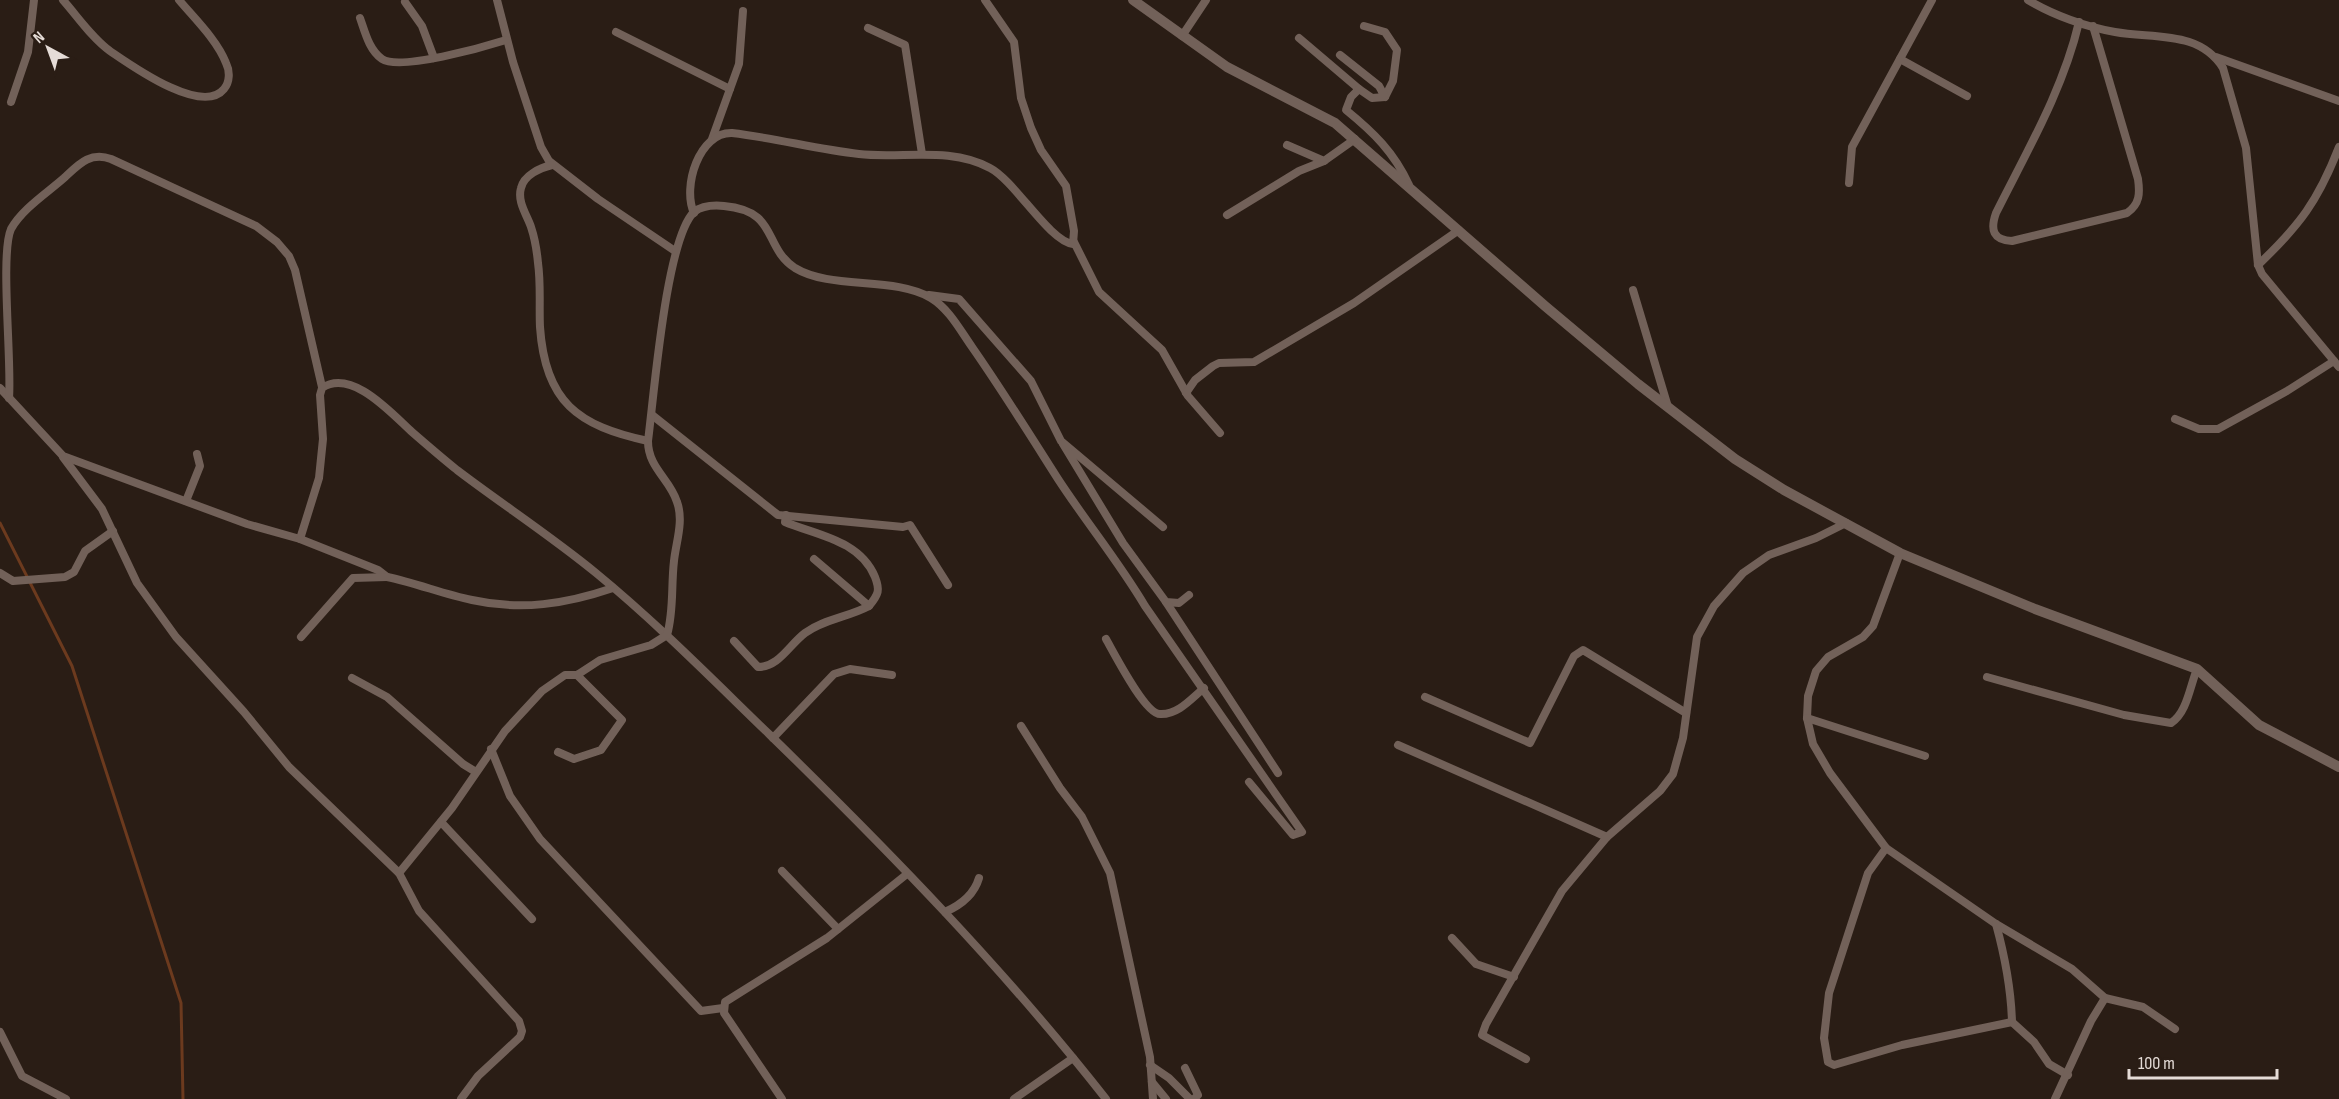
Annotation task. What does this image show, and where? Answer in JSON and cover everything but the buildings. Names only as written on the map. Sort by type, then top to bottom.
[{"type":"street","points":[[11,102],[28,52],[34,0]]},
{"type":"street","points":[[63,0],[108,50],[165,85],[194,97],[210,99],[218,95],[227,85],[228,66],[221,52],[179,0]]},
{"type":"street","points":[[497,0],[506,40],[541,147],[552,165],[675,251]]},
{"type":"street","points":[[985,0],[1014,42],[1021,98],[1036,141],[1066,186],[1074,242],[1100,292],[1162,350],[1186,393],[1220,433]]},
{"type":"street","points":[[1133,0],[1237,73],[1335,123],[1355,138],[1545,306],[1735,459],[1784,490],[1900,553],[2035,609],[2197,669],[2228,694],[2259,725],[2339,767]]},
{"type":"street","points":[[1182,36],[1206,0]]},
{"type":"street","points":[[1849,183],[1852,147],[1932,0]]},
{"type":"street","points":[[2028,0],[2079,22],[2114,32],[2188,40],[2204,46],[2216,57],[2223,68],[2246,148],[2258,265],[2268,283],[2336,364],[2218,429],[2199,429],[2175,419]]},
{"type":"street","points":[[405,2],[423,26],[434,58]]},
{"type":"street","points":[[694,213],[690,202],[690,187],[702,151],[712,139],[739,64],[742,11]]},
{"type":"street","points":[[360,18],[370,45],[382,59],[395,63],[434,58],[506,40]]},
{"type":"street","points":[[2079,22],[2067,64],[2052,100],[1996,213],[1992,225],[1993,233],[2001,240],[2012,241],[2127,213],[2136,205],[2140,193],[2138,179],[2093,26]]},
{"type":"street","points":[[1364,26],[1385,32],[1397,50],[1393,81],[1385,97]]},
{"type":"street","points":[[868,28],[905,45],[922,154]]},
{"type":"street","points":[[616,32],[730,89]]},
{"type":"street","points":[[1299,38],[1359,90],[1372,98],[1385,97]]},
{"type":"street","points":[[1341,55],[1379,86],[1385,97]]},
{"type":"street","points":[[2216,57],[2339,101]]},
{"type":"street","points":[[1900,59],[1967,96]]},
{"type":"street","points":[[1359,90],[1351,97],[1346,110],[1377,135],[1400,164],[1409,185]]},
{"type":"street","points":[[712,139],[722,134],[732,133],[860,154],[922,154],[960,159],[992,169],[1059,237],[1071,244],[1074,242]]},
{"type":"street","points":[[1227,215],[1299,171],[1324,161],[1355,138]]},
{"type":"street","points":[[1287,145],[1324,161]]},
{"type":"street","points":[[2258,265],[2295,230],[2314,202],[2339,147]]},
{"type":"street","points":[[9,398],[6,300],[9,232],[25,213],[81,162],[98,156],[111,159],[256,226],[277,242],[289,256],[295,270],[322,387],[320,395],[323,450],[319,478],[300,540]]},
{"type":"street","points":[[552,165],[528,177],[522,185],[519,197],[531,228],[538,263],[540,327],[547,369],[562,398],[590,424],[602,430],[648,441]]},
{"type":"street","points":[[399,873],[441,822],[491,749],[542,691],[565,675],[577,675],[600,660],[651,645],[667,635],[671,620],[673,563],[680,516],[672,491],[651,462],[648,441],[675,251],[694,213],[702,208],[715,206],[747,210],[763,222],[783,257],[797,269],[814,275],[959,299],[1031,381],[1067,456],[1278,773]]},
{"type":"street","points":[[1186,393],[1195,380],[1213,366],[1219,363],[1254,362],[1354,303],[1459,230]]},
{"type":"street","points":[[1633,290],[1668,407]]},
{"type":"street","points":[[925,295],[936,301],[956,323],[1059,480],[1302,832],[1293,835],[1249,782]]},
{"type":"street","points":[[322,387],[332,384],[350,386],[377,398],[442,459],[539,528],[667,635],[773,738],[945,912],[1106,1099]]},
{"type":"street","points":[[0,388],[63,456],[102,509],[137,583],[176,637],[289,766],[399,873],[419,911],[521,1026],[520,1037],[478,1076],[461,1099]]},
{"type":"street","points":[[652,415],[778,515],[903,527],[910,525],[948,585]]},
{"type":"street","points":[[1061,441],[1162,527]]},
{"type":"street","points":[[186,501],[200,466],[197,454]]},
{"type":"street","points":[[63,456],[276,534],[300,540],[378,570],[387,577]]},
{"type":"street","points":[[735,641],[758,667],[767,667],[776,662],[785,650],[817,625],[870,606],[879,589],[873,571],[858,555],[829,537],[784,522],[786,515]]},
{"type":"street","points":[[1526,1059],[1482,1035],[1501,996],[1562,891],[1607,837],[1660,791],[1673,774],[1680,755],[1697,637],[1714,606],[1743,573],[1770,555],[1816,538],[1846,523]]},
{"type":"street","points":[[0,573],[15,581],[65,577],[74,572],[85,551],[113,531]]},
{"type":"street","points":[[1900,553],[1873,626],[1863,637],[1828,657],[1816,671],[1808,696],[1807,718],[1813,744],[1830,773],[1886,848],[1996,924],[2072,969],[2105,998],[2143,1007],[2175,1029]]},
{"type":"street","points":[[814,559],[870,606]]},
{"type":"street","points":[[301,637],[353,578],[387,577],[471,600],[508,606],[563,603],[613,588]]},
{"type":"street","points":[[1166,602],[1179,603],[1189,595]]},
{"type":"street","points":[[1106,639],[1133,685],[1154,712],[1161,714],[1184,706],[1204,688]]},
{"type":"street","points":[[1425,698],[1530,743],[1574,656],[1582,650],[1686,713]]},
{"type":"street","points":[[773,738],[834,674],[850,669],[892,675]]},
{"type":"street","points":[[1987,677],[2124,715],[2171,723],[2184,706],[2197,669]]},
{"type":"street","points":[[558,752],[574,759],[601,750],[622,720],[577,675]]},
{"type":"street","points":[[351,678],[387,697],[463,764],[476,772]]},
{"type":"street","points":[[1807,718],[1925,756]]},
{"type":"street","points":[[1022,726],[1060,788],[1082,817],[1110,873],[1150,1065],[1153,1099]]},
{"type":"street","points":[[1398,745],[1607,837]]},
{"type":"street","points":[[491,749],[510,796],[540,839],[701,1011],[723,1008],[731,997],[838,929],[907,874]]},
{"type":"street","points":[[441,822],[532,919]]},
{"type":"street","points":[[1886,848],[1868,873],[1829,993],[1824,1038],[1828,1062],[1834,1065],[1902,1045],[2012,1022]]},
{"type":"street","points":[[782,871],[838,929]]},
{"type":"street","points":[[945,912],[962,903],[976,889],[979,878]]},
{"type":"street","points":[[1996,924],[2006,954],[2005,966],[2011,989],[2012,1022],[2034,1042],[2049,1064],[2068,1075]]},
{"type":"street","points":[[1452,938],[1476,963],[1514,977]]},
{"type":"street","points":[[2055,1099],[2091,1021],[2105,998]]},
{"type":"street","points":[[723,1008],[782,1099]]},
{"type":"street","points":[[0,1032],[22,1076],[66,1099]]},
{"type":"street","points":[[1014,1099],[1073,1058]]},
{"type":"street","points":[[1150,1065],[1169,1078],[1190,1099]]},
{"type":"street","points":[[1185,1068],[1198,1095],[1194,1099]]},
{"type":"street","points":[[1152,1082],[1166,1099]]},
{"type":"waterway","points":[[0,523],[72,666],[181,1003],[183,1099]]}]
